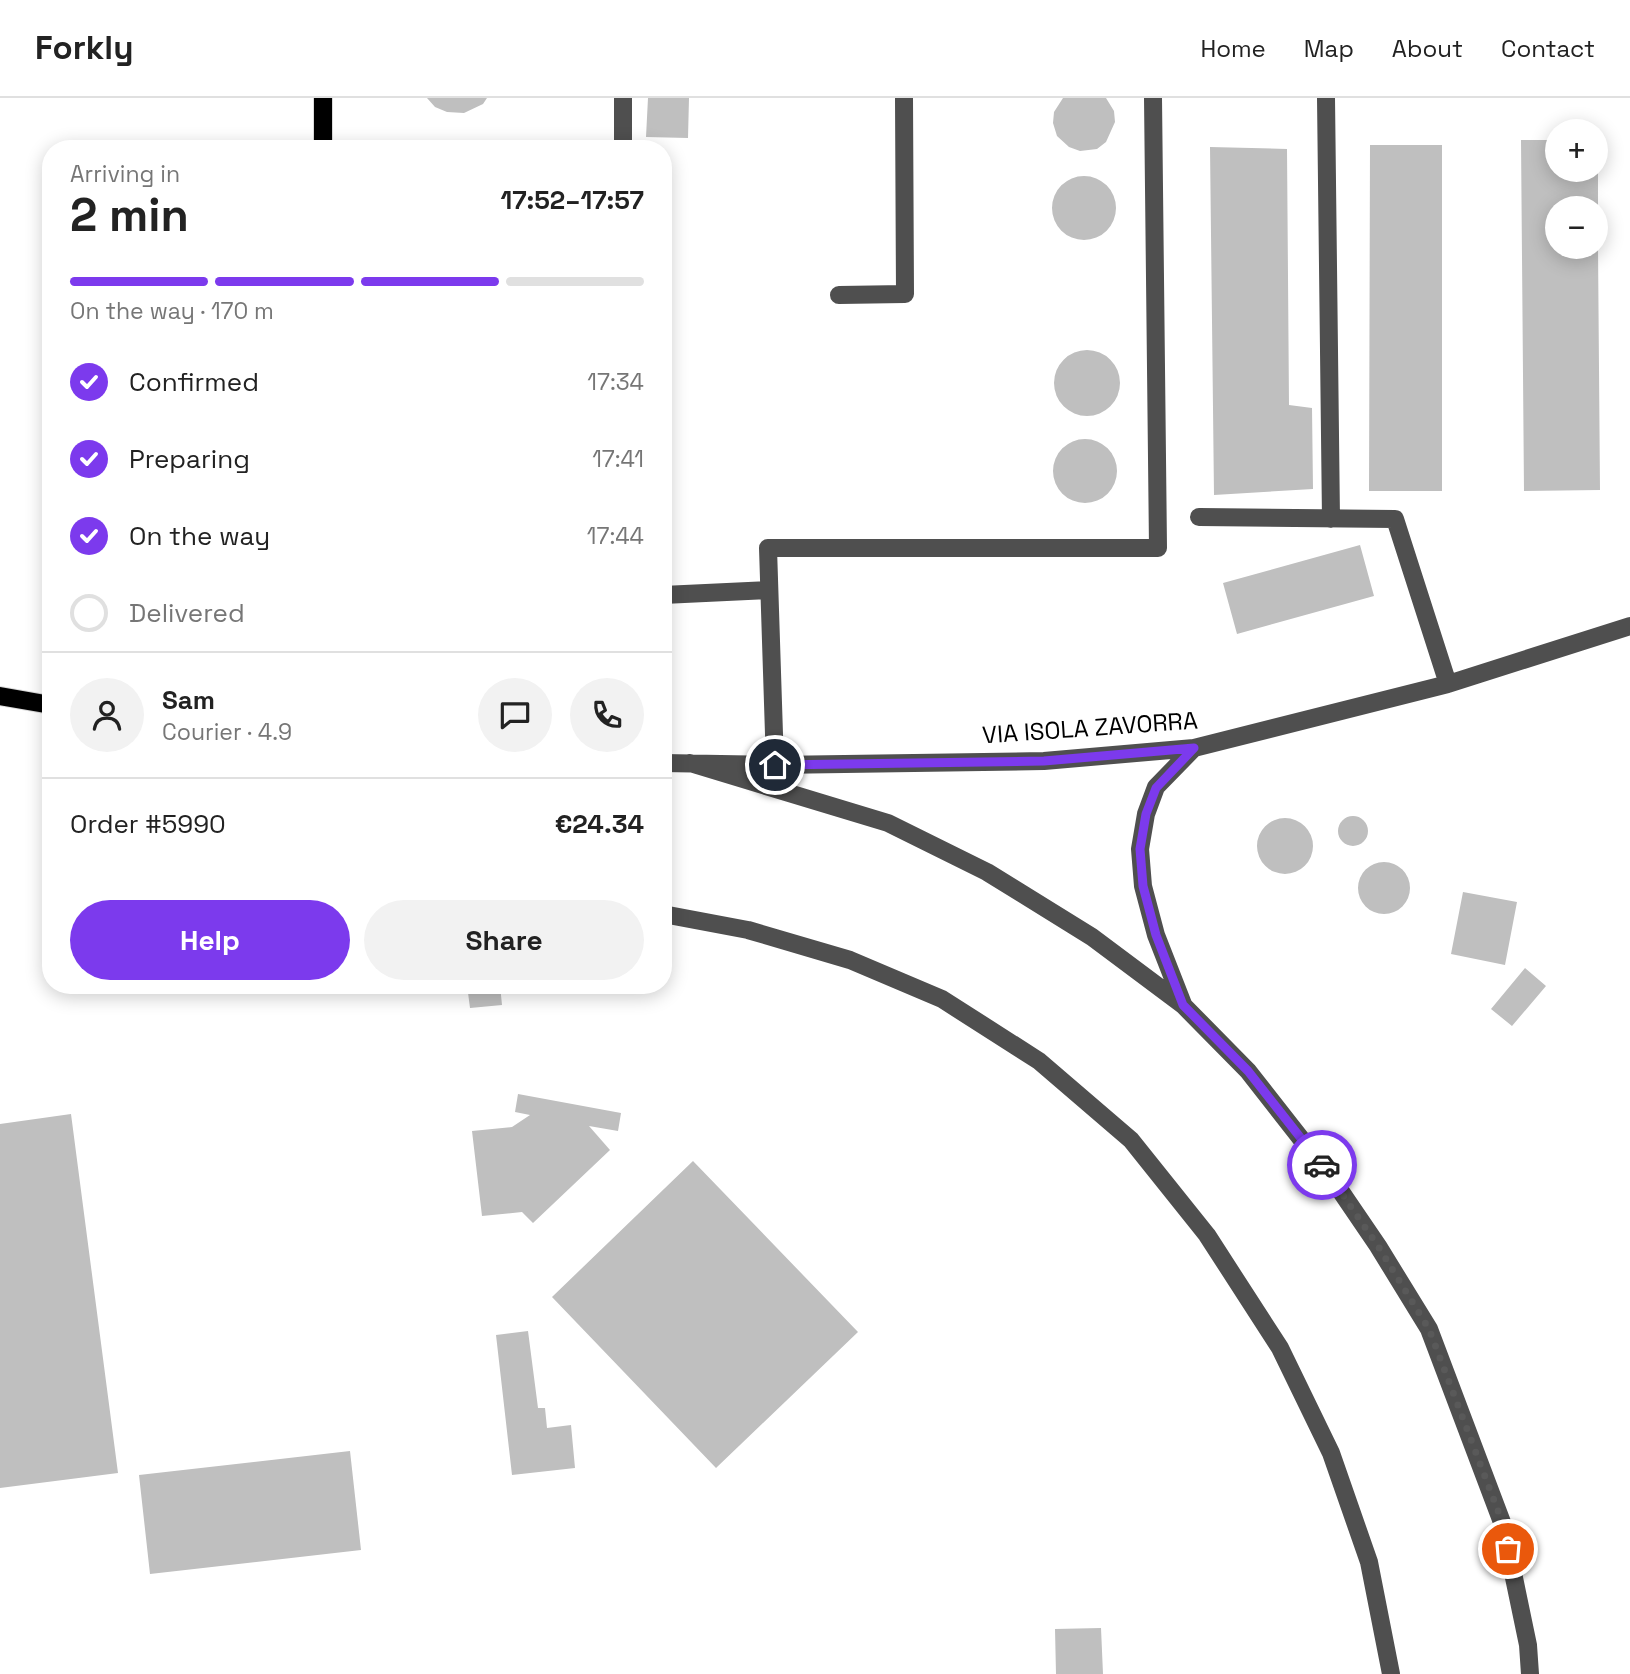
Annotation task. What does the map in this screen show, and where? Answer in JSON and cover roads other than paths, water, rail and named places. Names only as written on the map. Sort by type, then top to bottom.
[{"type":"main road","points":[[323,98],[323,140]]},
{"type":"main road","points":[[0,696],[42,703]]},
{"type":"street","points":[[623,98],[623,140]]},
{"type":"street","points":[[839,295],[905,294],[904,98]]},
{"type":"street","points":[[775,765],[768,548],[1158,548],[1153,98]]},
{"type":"street","points":[[1326,98],[1331,519]]},
{"type":"street","points":[[1199,517],[1395,520],[1448,684]]},
{"type":"street","points":[[672,595],[769,590]]},
{"type":"street","name":"VIA ISOLA ZAVORRA","points":[[672,763],[775,765],[1044,761],[1194,748],[1448,684],[1630,626]]},
{"type":"street","points":[[1183,1005],[1156,935],[1143,886],[1140,849],[1146,814],[1156,788],[1194,748]]},
{"type":"street","points":[[690,763],[888,823],[987,872],[1092,937],[1183,1005],[1248,1071],[1331,1177],[1378,1246],[1429,1329],[1503,1524],[1528,1645],[1530,1674]]},
{"type":"street","points":[[672,916],[748,930],[850,960],[942,999],[1039,1061],[1131,1140],[1207,1235],[1280,1348],[1331,1453],[1369,1562],[1391,1674]]}]
